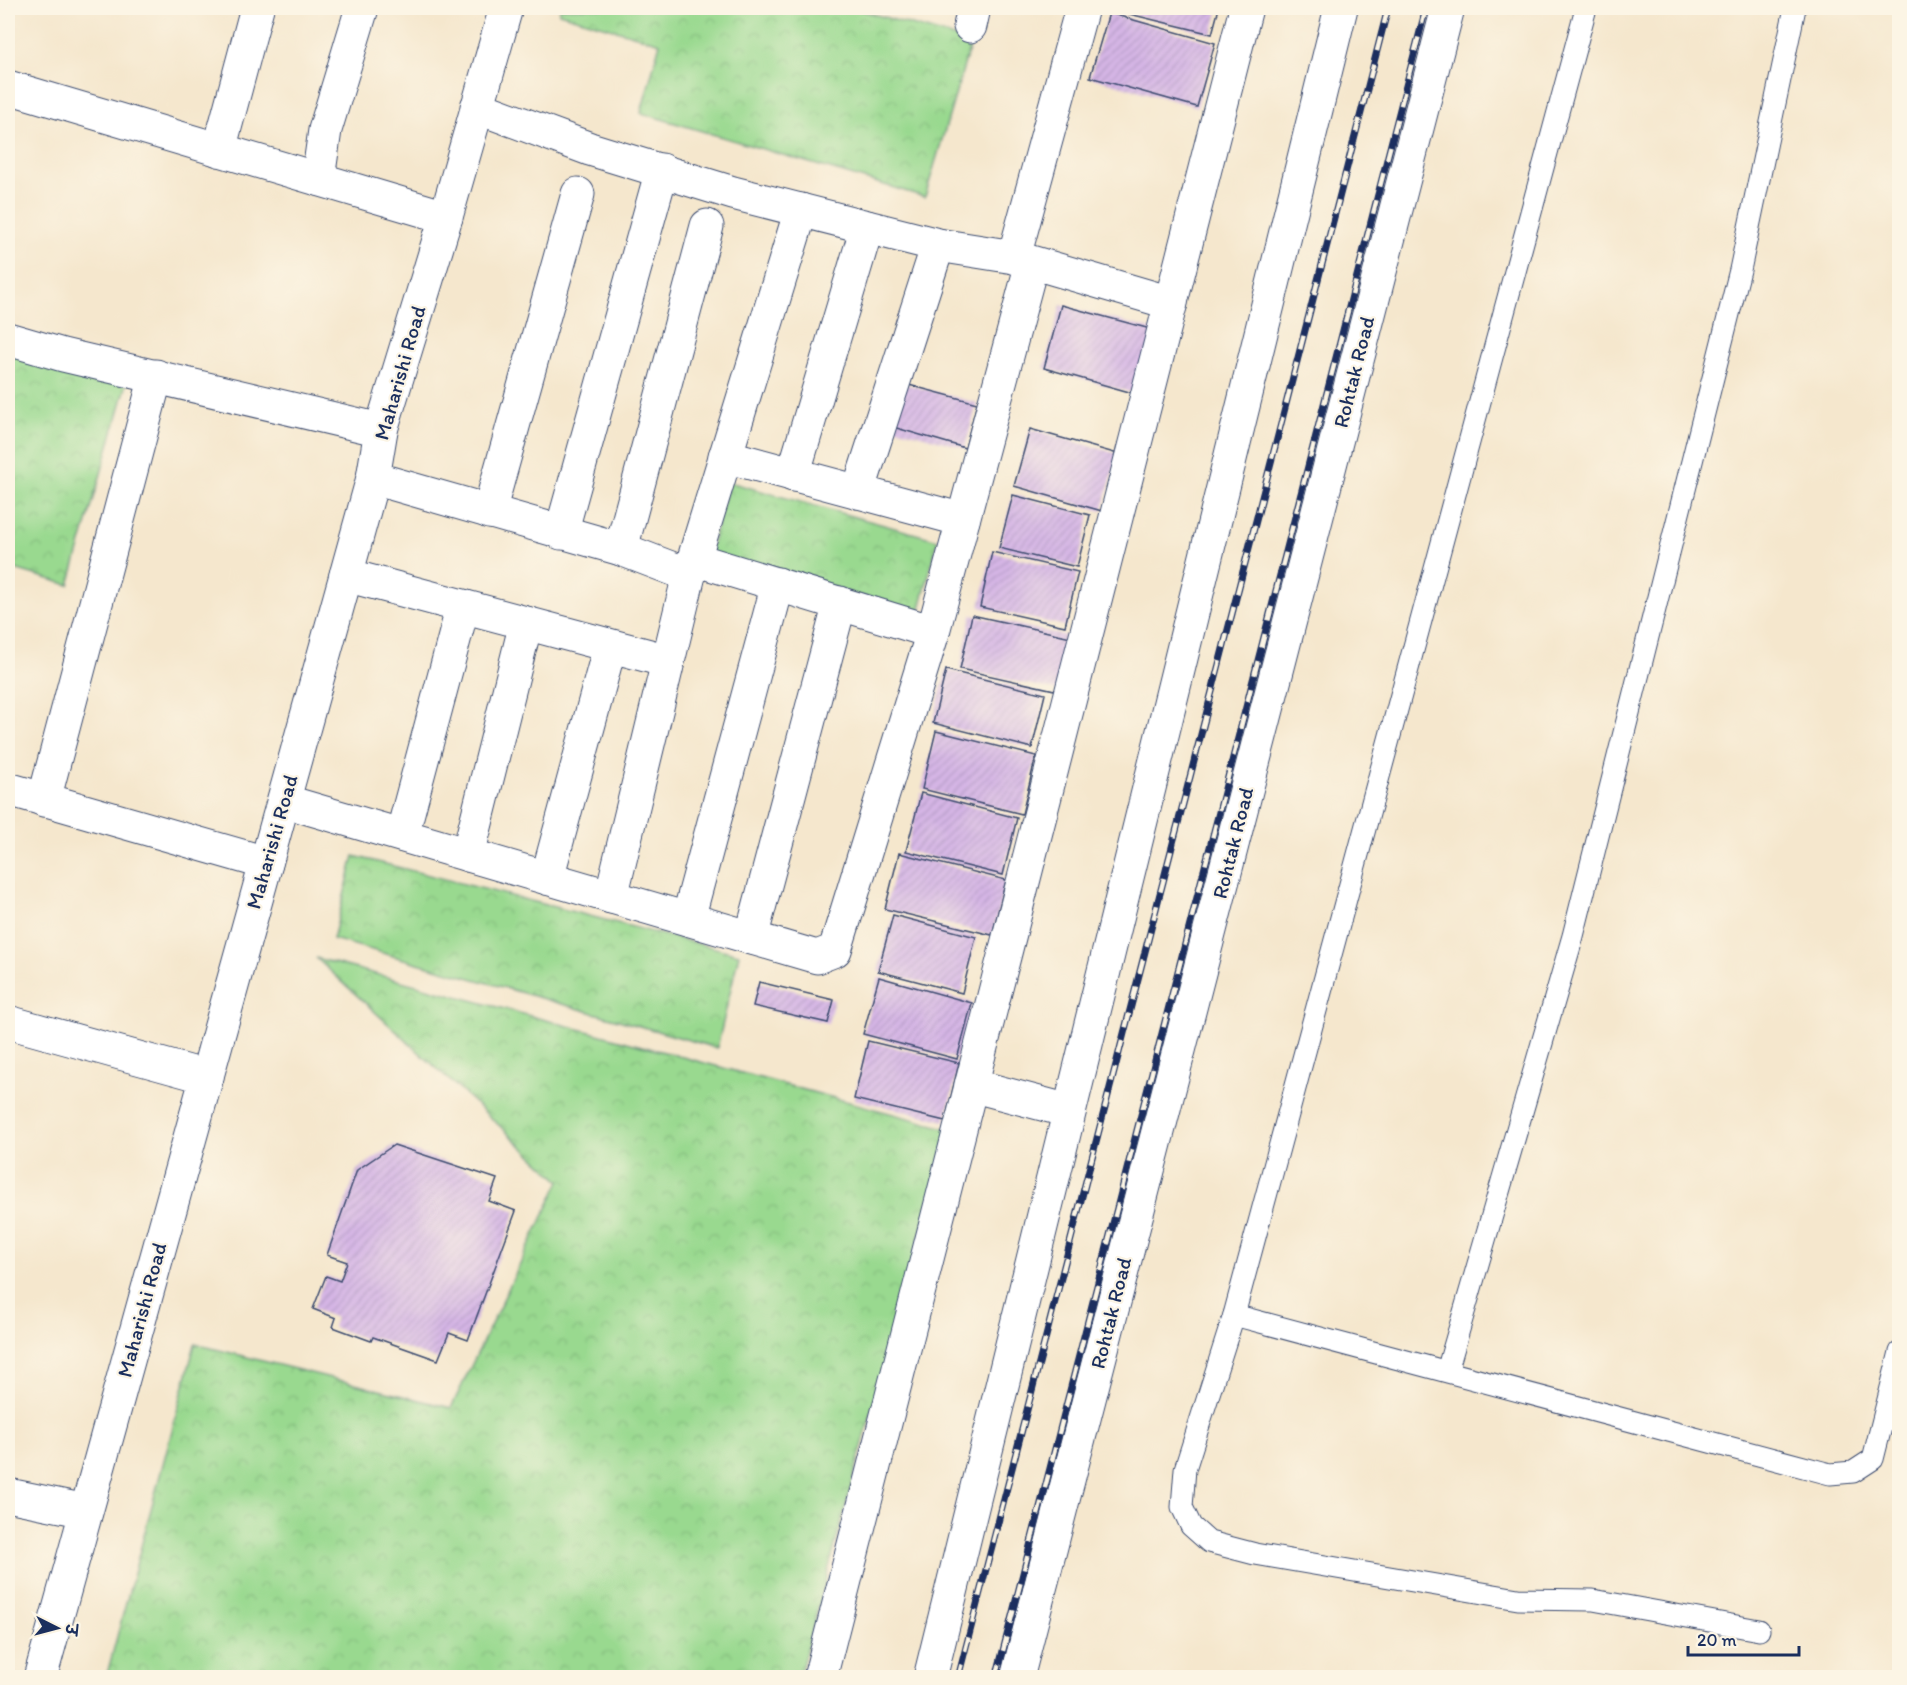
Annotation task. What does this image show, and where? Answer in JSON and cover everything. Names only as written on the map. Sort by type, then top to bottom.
[{"type":"street","points":[[219,150],[258,8]]},
{"type":"street","points":[[318,179],[325,130],[362,8]]},
{"type":"street","name":"Maharishi Road","points":[[40,1677],[374,478],[381,430],[446,217],[506,8]]},
{"type":"street","points":[[284,801],[817,957],[835,950],[933,632],[963,520],[1082,8]]},
{"type":"street","points":[[820,1677],[1246,8]]},
{"type":"street","points":[[930,1677],[1341,8]]},
{"type":"street","name":"Rohtak Road","points":[[1017,1677],[1448,8]]},
{"type":"street","points":[[8,87],[446,217]]},
{"type":"street","points":[[477,107],[590,149],[733,193],[938,245],[1023,260],[1171,303]]},
{"type":"street","points":[[561,533],[662,171]]},
{"type":"street","points":[[489,512],[578,194]]},
{"type":"street","points":[[611,897],[692,567],[801,210]]},
{"type":"street","points":[[621,549],[707,226]]},
{"type":"street","points":[[793,475],[867,227]]},
{"type":"street","points":[[858,492],[938,245]]},
{"type":"street","points":[[8,339],[63,355],[381,430]]},
{"type":"street","points":[[44,800],[156,376]]},
{"type":"street","points":[[725,456],[963,520]]},
{"type":"street","points":[[374,478],[621,549],[692,567],[778,584],[933,632]]},
{"type":"street","points":[[346,575],[668,661]]},
{"type":"street","points":[[688,919],[778,584]]},
{"type":"street","points":[[752,938],[840,603]]},
{"type":"street","points":[[402,835],[463,606]]},
{"type":"street","points":[[468,855],[526,623]]},
{"type":"street","points":[[547,878],[610,646]]},
{"type":"street","points":[[8,789],[266,863]]},
{"type":"street","points":[[8,1022],[207,1077]]},
{"type":"street","points":[[971,1085],[1069,1111]]},
{"type":"street","points":[[8,1495],[86,1511]]},
{"type":"lane","points":[[1586,8],[1234,1315],[1185,1469],[1182,1507],[1191,1526],[1209,1542],[1255,1554],[1518,1599],[1593,1600],[1759,1630]]},
{"type":"lane","points":[[1447,1371],[1576,924],[1740,270],[1795,8]]},
{"type":"lane","points":[[1234,1315],[1830,1474],[1853,1472],[1873,1459],[1891,1420],[1899,1352]]},
{"type":"green space","points":[[560,8],[853,8],[971,42],[925,197],[641,113],[660,43],[559,13]]},
{"type":"green space","points":[[8,348],[127,383],[69,585],[8,567]]},
{"type":"green space","points":[[729,482],[938,540],[919,612],[709,554]]},
{"type":"green space","points":[[354,856],[739,954],[717,1048],[333,939]]},
{"type":"green space","points":[[316,958],[949,1129],[799,1677],[106,1678],[195,1344],[451,1408],[560,1181]]},
{"type":"building","points":[[1122,8],[1219,8],[1212,34],[1121,12]]},
{"type":"building","points":[[1109,13],[1215,43],[1197,107],[1090,77]]},
{"type":"building","points":[[1061,305],[1158,331],[1140,395],[1044,368]]},
{"type":"building","points":[[905,384],[977,403],[965,448],[893,427]]},
{"type":"building","points":[[1030,429],[1118,454],[1102,511],[1014,486]]},
{"type":"building","points":[[1013,495],[1090,515],[1077,567],[999,548]]},
{"type":"building","points":[[992,552],[1078,572],[1065,626],[980,607]]},
{"type":"building","points":[[972,615],[1071,637],[1059,691],[960,669]]},
{"type":"building","points":[[946,670],[1045,694],[1032,748],[933,723]]},
{"type":"building","points":[[936,731],[1036,756],[1022,814],[922,789]]},
{"type":"building","points":[[921,793],[1017,818],[1003,875],[906,851]]},
{"type":"building","points":[[899,853],[1006,880],[992,935],[885,909]]},
{"type":"building","points":[[893,915],[976,937],[962,993],[878,971]]},
{"type":"building","points":[[879,977],[972,1003],[957,1059],[863,1034]]},
{"type":"building","points":[[759,982],[834,1000],[828,1023],[753,1006]]},
{"type":"building","points":[[868,1041],[959,1063],[945,1121],[854,1099]]},
{"type":"building","points":[[394,1145],[497,1179],[489,1201],[516,1211],[468,1340],[449,1333],[438,1360],[373,1337],[371,1341],[333,1327],[336,1318],[313,1309],[326,1276],[340,1281],[347,1262],[327,1255],[357,1170]]},
{"type":"railway","points":[[958,1678],[1388,8]]},
{"type":"railway","points":[[996,1678],[1426,8]]}]
